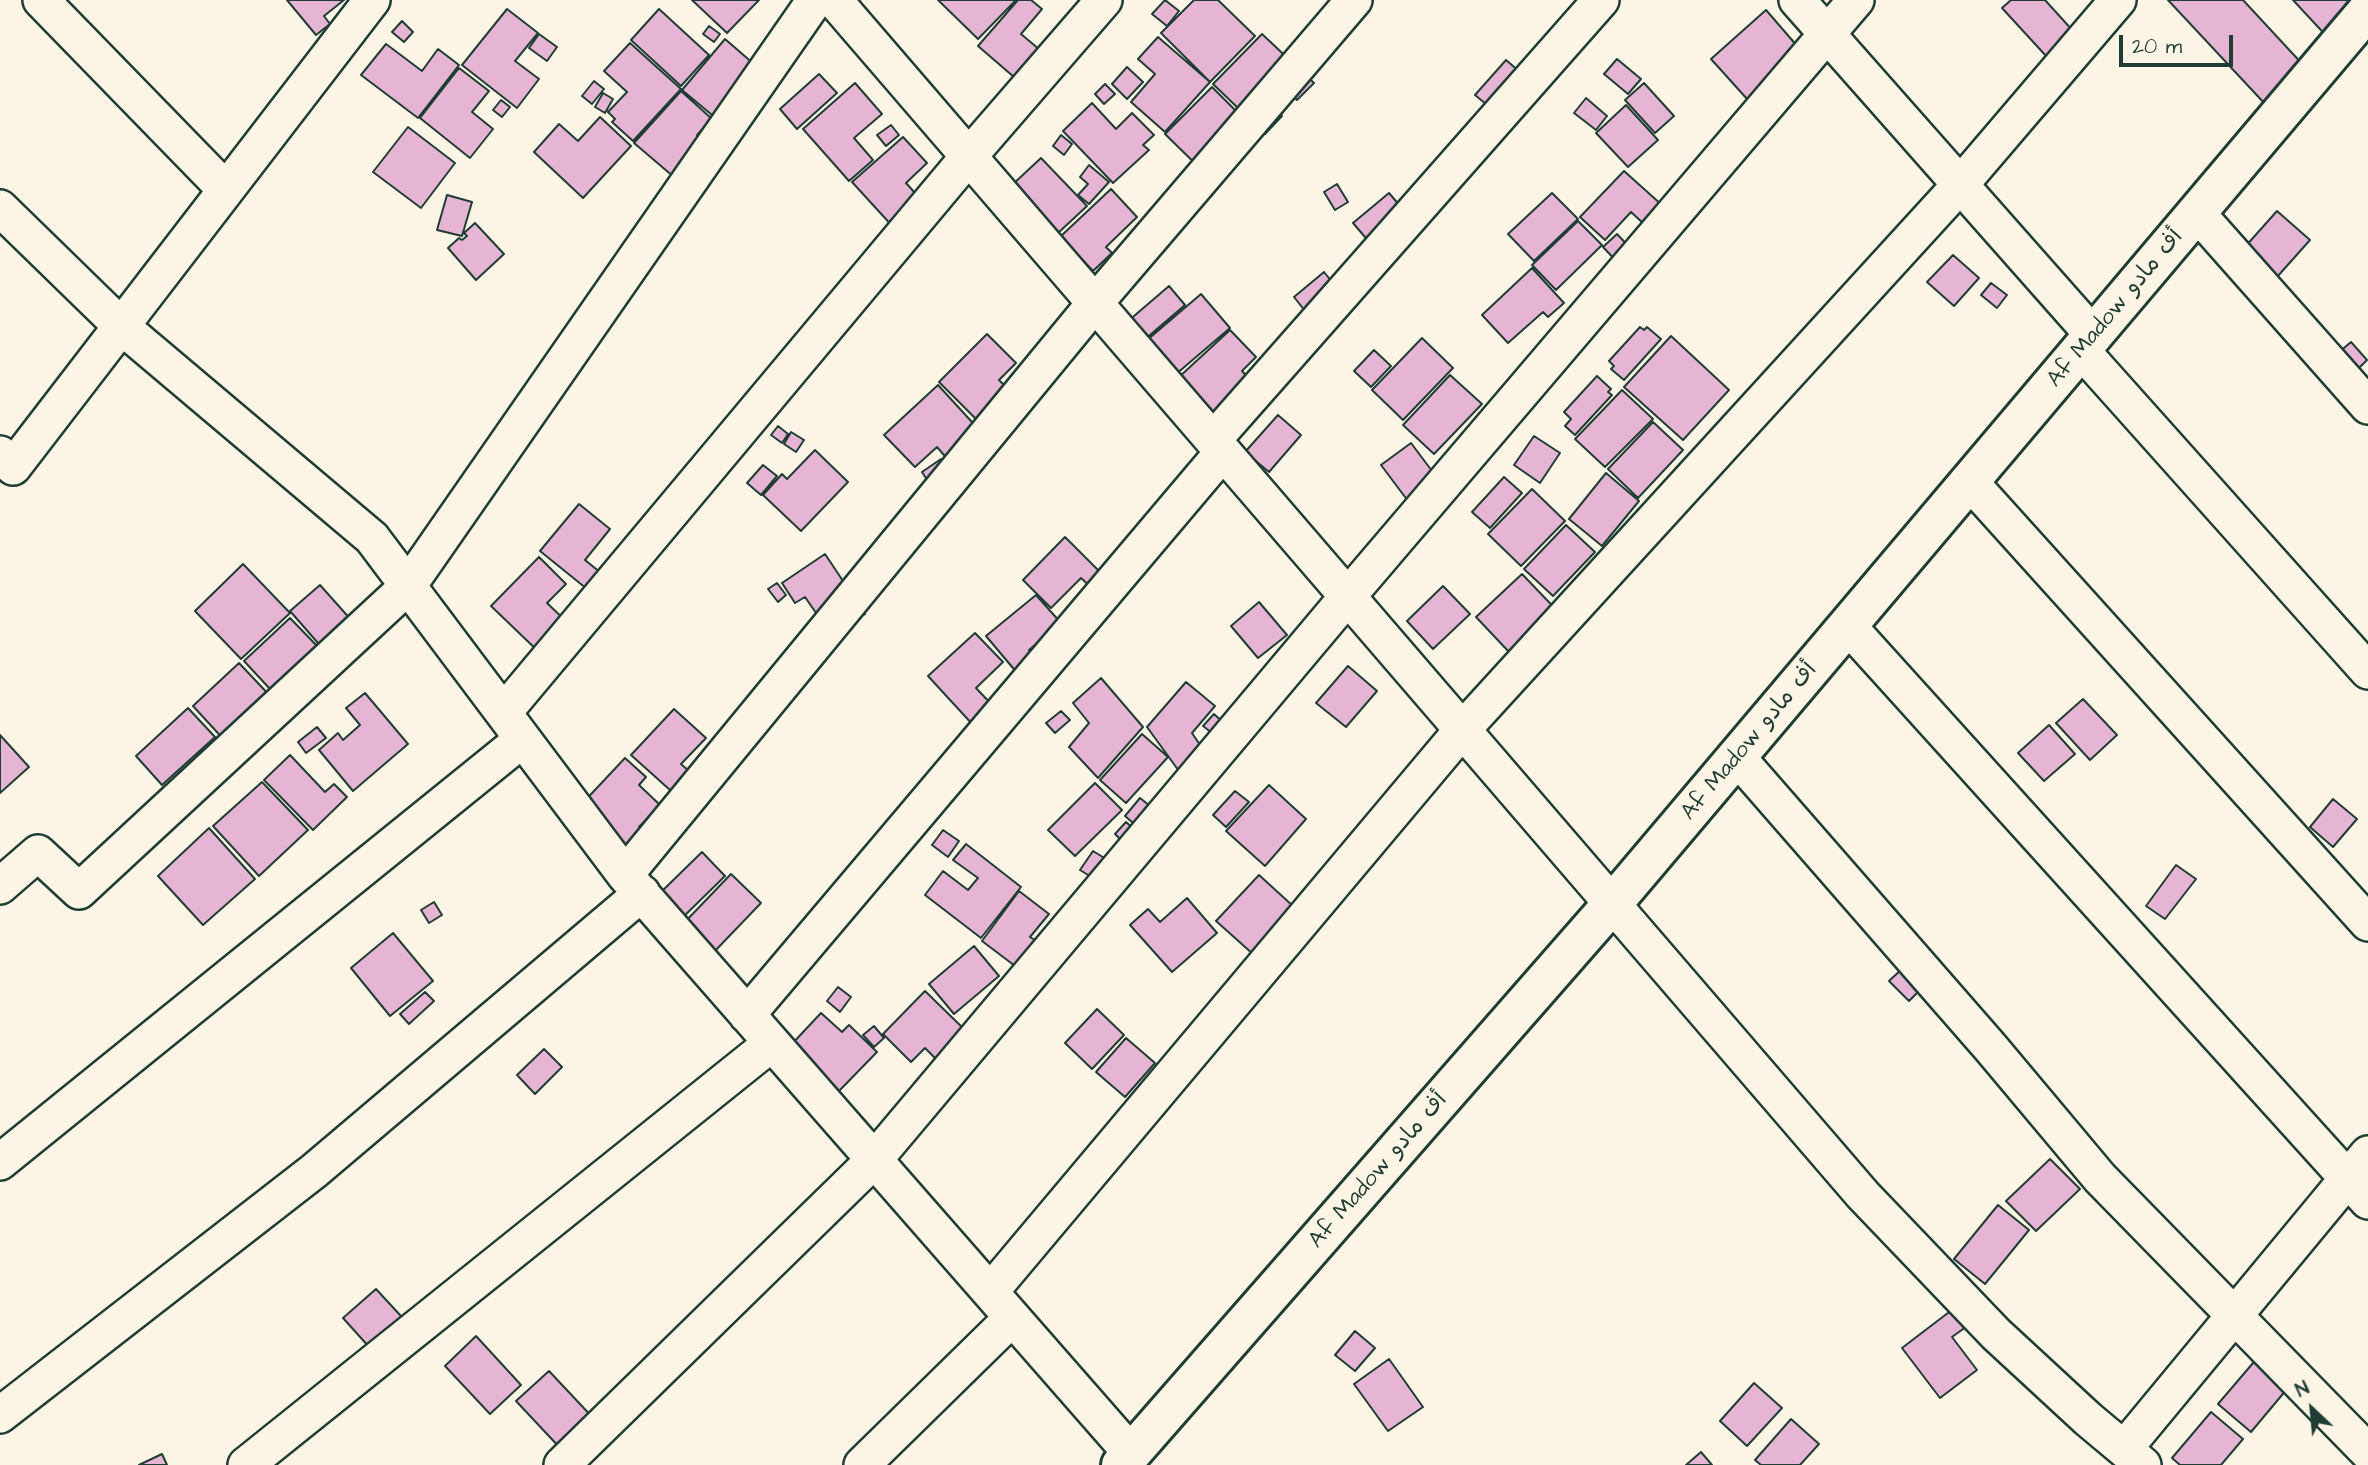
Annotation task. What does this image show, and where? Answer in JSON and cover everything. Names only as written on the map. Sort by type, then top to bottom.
[{"type":"street","points":[[41,0],[226,190]]},
{"type":"street","points":[[0,454],[13,467],[372,0]]},
{"type":"street","points":[[0,1161],[513,726],[969,156],[1104,0]]},
{"type":"street","points":[[0,1415],[314,1171],[634,884],[1095,303],[1354,0]]},
{"type":"street","points":[[747,1014],[1218,446],[1601,0]]},
{"type":"street","points":[[1797,0],[1960,185],[2087,343],[2368,671]]},
{"type":"street","points":[[562,1465],[874,1160],[1348,596],[1856,0]]},
{"type":"street","points":[[862,1465],[1001,1305],[1463,729],[1960,185],[2118,0]]},
{"type":"street","points":[[0,886],[38,853],[79,891],[408,586],[838,3],[1863,1195],[1996,1334],[2134,1457],[2235,1315],[2361,1178],[1848,626]]},
{"type":"street","name":"Af Madow أف مادو","points":[[1126,1459],[1613,903],[2368,10]]},
{"type":"street","points":[[0,208],[121,326],[372,538],[634,884],[1001,1305],[1126,1459]]},
{"type":"street","points":[[2197,213],[2368,406]]},
{"type":"street","points":[[1970,482],[2368,923]]},
{"type":"street","points":[[1737,757],[1991,1048],[2100,1178],[2368,1452]]},
{"type":"street","points":[[246,1465],[772,1043]]},
{"type":"building","points":[[287,0],[344,0],[324,16],[330,24],[316,35]]},
{"type":"building","points":[[692,0],[759,0],[727,33]]},
{"type":"building","points":[[938,0],[1016,0],[978,39]]},
{"type":"building","points":[[1018,0],[1031,0],[1042,9],[1021,34],[1053,61],[1029,90],[978,46]]},
{"type":"building","points":[[1165,0],[1179,11],[1167,26],[1152,14]]},
{"type":"building","points":[[1194,0],[1218,0],[1255,36],[1210,82],[1161,33]]},
{"type":"building","points":[[2011,0],[2045,0],[2074,32],[2047,57],[2002,8]]},
{"type":"building","points":[[2168,0],[2243,0],[2306,68],[2266,105]]},
{"type":"building","points":[[2293,0],[2365,0],[2332,42]]},
{"type":"building","points":[[507,9],[538,33],[515,61],[539,79],[517,108],[462,65]]},
{"type":"building","points":[[659,9],[709,55],[681,86],[631,40]]},
{"type":"building","points":[[1766,10],[1811,62],[1757,110],[1711,59]]},
{"type":"building","points":[[402,21],[413,32],[404,42],[392,32]]},
{"type":"building","points":[[709,26],[720,34],[714,42],[703,34]]},
{"type":"building","points":[[539,34],[557,47],[547,61],[529,48]]},
{"type":"building","points":[[1262,34],[1314,83],[1297,100],[1281,84],[1266,100],[1282,116],[1265,134],[1213,84]]},
{"type":"building","points":[[1158,37],[1210,82],[1165,132],[1131,102],[1155,74],[1138,59]]},
{"type":"building","points":[[725,39],[755,65],[724,125],[682,90]]},
{"type":"building","points":[[630,43],[681,89],[633,141],[612,122],[615,119],[608,112],[627,92],[604,71]]},
{"type":"building","points":[[386,44],[422,71],[438,49],[459,65],[418,118],[361,75]]},
{"type":"building","points":[[1617,59],[1641,79],[1628,94],[1604,74]]},
{"type":"building","points":[[1506,60],[1534,84],[1504,119],[1475,95]]},
{"type":"building","points":[[1127,67],[1143,82],[1127,99],[1112,84]]},
{"type":"building","points":[[459,68],[489,91],[472,112],[493,129],[470,158],[420,118]]},
{"type":"building","points":[[819,74],[837,93],[797,129],[780,109]]},
{"type":"building","points":[[594,81],[604,89],[592,104],[582,96]]},
{"type":"building","points":[[855,83],[882,114],[854,138],[873,160],[849,181],[803,129]]},
{"type":"building","points":[[1644,83],[1674,116],[1655,133],[1625,100]]},
{"type":"building","points":[[1105,84],[1115,94],[1104,104],[1095,94]]},
{"type":"building","points":[[1212,87],[1258,133],[1212,180],[1165,134]]},
{"type":"building","points":[[681,91],[712,119],[697,135],[702,139],[688,189],[634,143]]},
{"type":"building","points":[[603,93],[613,99],[605,113],[595,107]]},
{"type":"building","points":[[1586,98],[1607,116],[1596,130],[1574,113]]},
{"type":"building","points":[[501,100],[510,107],[502,117],[493,110]]},
{"type":"building","points":[[1092,103],[1116,129],[1132,113],[1154,135],[1143,145],[1149,150],[1113,183],[1063,131]]},
{"type":"building","points":[[1626,105],[1658,140],[1628,167],[1596,133]]},
{"type":"building","points":[[600,117],[631,146],[583,198],[534,152],[559,124],[578,141]]},
{"type":"building","points":[[891,125],[899,135],[886,146],[877,135]]},
{"type":"building","points":[[408,127],[455,163],[421,208],[373,172]]},
{"type":"building","points":[[1061,135],[1072,144],[1064,155],[1053,146]]},
{"type":"building","points":[[903,137],[927,163],[906,183],[924,203],[895,229],[852,182]]},
{"type":"building","points":[[1041,158],[1087,206],[1058,233],[1012,185]]},
{"type":"building","points":[[1089,165],[1109,182],[1089,204],[1078,195],[1088,184],[1080,177]]},
{"type":"building","points":[[1624,171],[1663,206],[1645,225],[1631,212],[1605,240],[1580,217]]},
{"type":"building","points":[[1337,184],[1348,202],[1335,210],[1324,192]]},
{"type":"building","points":[[1111,189],[1137,217],[1106,247],[1112,253],[1093,271],[1060,237]]},
{"type":"building","points":[[1389,193],[1419,228],[1383,258],[1353,223]]},
{"type":"building","points":[[1552,193],[1578,219],[1534,261],[1508,234]]},
{"type":"building","points":[[447,195],[472,202],[462,236],[437,230]]},
{"type":"building","points":[[2277,211],[2310,240],[2277,277],[2244,248]]},
{"type":"building","points":[[1578,221],[1602,245],[1556,290],[1532,265]]},
{"type":"building","points":[[475,223],[504,254],[476,280],[448,248],[459,238],[462,240],[467,236],[464,233]]},
{"type":"building","points":[[1617,234],[1634,252],[1620,265],[1603,247]]},
{"type":"building","points":[[1953,255],[1979,278],[1954,306],[1927,282]]},
{"type":"building","points":[[1532,268],[1564,303],[1548,317],[1543,312],[1508,343],[1482,315]]},
{"type":"building","points":[[1324,272],[1352,307],[1321,331],[1294,297]]},
{"type":"building","points":[[1991,283],[2007,295],[1997,308],[1981,295]]},
{"type":"building","points":[[1169,286],[1185,305],[1143,341],[1127,322]]},
{"type":"building","points":[[1201,294],[1230,328],[1175,375],[1146,341]]},
{"type":"building","points":[[1640,327],[1644,330],[1647,327],[1661,339],[1624,380],[1611,369],[1614,366],[1609,361]]},
{"type":"building","points":[[1230,330],[1256,357],[1242,371],[1254,384],[1216,419],[1178,378]]},
{"type":"building","points":[[987,334],[1016,363],[999,380],[1018,399],[987,430],[939,382]]},
{"type":"building","points":[[1671,336],[1729,390],[1683,440],[1624,387]]},
{"type":"building","points":[[1422,338],[1453,368],[1403,420],[1372,390]]},
{"type":"building","points":[[2351,342],[2367,360],[2355,372],[2338,353]]},
{"type":"building","points":[[1374,350],[1391,366],[1371,387],[1354,371]]},
{"type":"building","points":[[1450,375],[1482,404],[1434,454],[1403,425]]},
{"type":"building","points":[[1597,376],[1611,389],[1608,392],[1612,395],[1575,435],[1565,426],[1571,419],[1564,412]]},
{"type":"building","points":[[938,385],[982,433],[950,462],[937,447],[915,467],[884,435]]},
{"type":"building","points":[[1622,390],[1653,419],[1605,467],[1575,439]]},
{"type":"building","points":[[1278,415],[1301,435],[1269,472],[1245,452]]},
{"type":"building","points":[[1653,422],[1683,450],[1638,498],[1608,469]]},
{"type":"building","points":[[778,426],[788,434],[782,443],[771,435]]},
{"type":"building","points":[[791,432],[804,440],[796,452],[784,444]]},
{"type":"building","points":[[1534,436],[1560,453],[1540,483],[1514,465]]},
{"type":"building","points":[[1411,443],[1441,483],[1411,505],[1381,465]]},
{"type":"building","points":[[815,450],[848,482],[801,531],[763,495],[782,474],[787,479]]},
{"type":"building","points":[[941,459],[950,473],[931,486],[922,472]]},
{"type":"building","points":[[763,465],[777,476],[761,495],[747,483]]},
{"type":"building","points":[[1606,473],[1639,501],[1602,546],[1569,519]]},
{"type":"building","points":[[1504,477],[1522,493],[1490,528],[1472,512]]},
{"type":"building","points":[[1532,489],[1565,521],[1521,566],[1488,534]]},
{"type":"building","points":[[579,504],[610,529],[585,560],[601,573],[587,589],[540,551]]},
{"type":"building","points":[[1566,525],[1595,552],[1553,596],[1524,569]]},
{"type":"building","points":[[1065,537],[1105,577],[1093,589],[1081,578],[1051,608],[1023,580]]},
{"type":"building","points":[[825,554],[865,614],[832,636],[805,597],[795,603],[782,583]]},
{"type":"building","points":[[539,557],[566,584],[547,603],[570,625],[542,655],[491,606]]},
{"type":"building","points":[[243,564],[290,613],[241,659],[195,611]]},
{"type":"building","points":[[1522,574],[1567,621],[1510,653],[1476,617]]},
{"type":"building","points":[[777,583],[786,595],[778,602],[768,589]]},
{"type":"building","points":[[320,585],[361,631],[331,658],[290,611]]},
{"type":"building","points":[[1443,586],[1470,614],[1433,649],[1407,621]]},
{"type":"building","points":[[1036,595],[1061,623],[1029,650],[1047,672],[1029,687],[986,636]]},
{"type":"building","points":[[1259,602],[1287,635],[1258,658],[1231,626]]},
{"type":"building","points":[[290,618],[317,646],[270,689],[244,661]]},
{"type":"building","points":[[975,633],[1003,662],[976,688],[994,707],[974,726],[928,676]]},
{"type":"building","points":[[239,663],[273,699],[227,743],[193,706]]},
{"type":"building","points":[[1348,666],[1377,691],[1346,727],[1316,703]]},
{"type":"building","points":[[1101,678],[1143,727],[1098,778],[1069,747],[1089,723],[1073,703]]},
{"type":"building","points":[[1186,682],[1215,706],[1192,733],[1200,745],[1184,778],[1147,727]]},
{"type":"building","points":[[365,693],[408,744],[353,791],[319,750],[338,733],[343,740],[360,725],[346,708]]},
{"type":"building","points":[[2083,699],[2117,735],[2090,760],[2056,723]]},
{"type":"building","points":[[188,708],[215,737],[162,785],[136,756]]},
{"type":"building","points":[[674,709],[706,738],[681,764],[698,779],[680,799],[631,755]]},
{"type":"building","points":[[1061,711],[1070,720],[1055,733],[1046,723]]},
{"type":"building","points":[[1214,714],[1227,726],[1217,737],[1203,726]]},
{"type":"building","points":[[2049,725],[2075,754],[2044,781],[2018,753]]},
{"type":"building","points":[[317,727],[326,738],[306,753],[298,742]]},
{"type":"building","points":[[1142,734],[1168,757],[1126,803],[1100,780]]},
{"type":"building","points":[[0,735],[29,767],[0,793]]},
{"type":"building","points":[[290,755],[325,792],[334,784],[347,797],[313,830],[264,780]]},
{"type":"building","points":[[625,758],[646,777],[639,785],[660,805],[639,827],[649,837],[631,856],[579,807]]},
{"type":"building","points":[[262,782],[308,830],[259,876],[213,826]]},
{"type":"building","points":[[1095,783],[1122,810],[1075,856],[1048,830]]},
{"type":"building","points":[[1269,785],[1306,819],[1265,866],[1226,831]]},
{"type":"building","points":[[1235,791],[1249,802],[1226,827],[1213,815]]},
{"type":"building","points":[[1140,798],[1155,810],[1139,828],[1125,816]]},
{"type":"building","points":[[2333,799],[2357,819],[2333,847],[2310,827]]},
{"type":"building","points":[[1126,822],[1136,831],[1124,843],[1115,834]]},
{"type":"building","points":[[209,828],[255,879],[203,925],[158,876]]},
{"type":"building","points":[[943,830],[959,841],[948,857],[932,845]]},
{"type":"building","points":[[966,844],[1021,887],[981,938],[925,895],[943,871],[968,890],[978,878],[953,860]]},
{"type":"building","points":[[1093,851],[1114,864],[1101,883],[1080,870]]},
{"type":"building","points":[[702,852],[725,876],[678,922],[655,898]]},
{"type":"building","points":[[2176,865],[2196,879],[2165,919],[2146,906]]},
{"type":"building","points":[[731,874],[761,903],[713,953],[683,924]]},
{"type":"building","points":[[1259,875],[1305,917],[1263,963],[1216,921]]},
{"type":"building","points":[[1019,891],[1049,914],[1030,937],[1035,940],[1015,966],[982,941]]},
{"type":"building","points":[[1187,898],[1217,933],[1172,972],[1130,925],[1148,909],[1160,922]]},
{"type":"building","points":[[434,902],[442,915],[429,923],[421,910]]},
{"type":"building","points":[[393,933],[433,981],[390,1016],[351,968]]},
{"type":"building","points":[[974,946],[999,976],[954,1014],[929,984]]},
{"type":"building","points":[[1903,968],[1922,988],[1909,1001],[1889,981]]},
{"type":"building","points":[[838,987],[851,997],[840,1012],[827,1001]]},
{"type":"building","points":[[925,991],[968,1033],[939,1062],[925,1048],[911,1062],[883,1034]]},
{"type":"building","points":[[425,992],[434,1001],[409,1024],[400,1014]]},
{"type":"building","points":[[1097,1009],[1124,1035],[1092,1069],[1065,1043]]},
{"type":"building","points":[[821,1013],[842,1032],[849,1025],[877,1052],[839,1091],[790,1046]]},
{"type":"building","points":[[874,1026],[884,1038],[874,1047],[863,1035]]},
{"type":"building","points":[[1126,1038],[1155,1063],[1125,1097],[1096,1072]]},
{"type":"building","points":[[544,1049],[562,1067],[535,1094],[517,1075]]},
{"type":"building","points":[[2050,1159],[2080,1189],[2036,1231],[2006,1201]]},
{"type":"building","points":[[1998,1205],[2029,1230],[1985,1284],[1954,1259]]},
{"type":"building","points":[[376,1289],[412,1328],[379,1358],[343,1318]]},
{"type":"building","points":[[1957,1306],[1970,1324],[1952,1337],[1977,1370],[1940,1398],[1902,1348]]},
{"type":"building","points":[[1355,1331],[1375,1348],[1355,1371],[1335,1355]]},
{"type":"building","points":[[476,1336],[521,1385],[490,1414],[445,1366]]},
{"type":"building","points":[[2259,1356],[2292,1383],[2251,1432],[2218,1404]]},
{"type":"building","points":[[1389,1359],[1423,1407],[1388,1431],[1354,1384]]},
{"type":"building","points":[[549,1371],[595,1420],[562,1450],[516,1401]]},
{"type":"building","points":[[1754,1383],[1782,1408],[1747,1446],[1720,1421]]},
{"type":"building","points":[[2211,1412],[2243,1439],[2221,1465],[2180,1465],[2172,1458]]},
{"type":"building","points":[[1791,1419],[1819,1444],[1800,1465],[1761,1465],[1755,1460]]},
{"type":"building","points":[[1701,1452],[1712,1465],[1686,1465]]},
{"type":"building","points":[[162,1454],[167,1465],[139,1465]]}]
